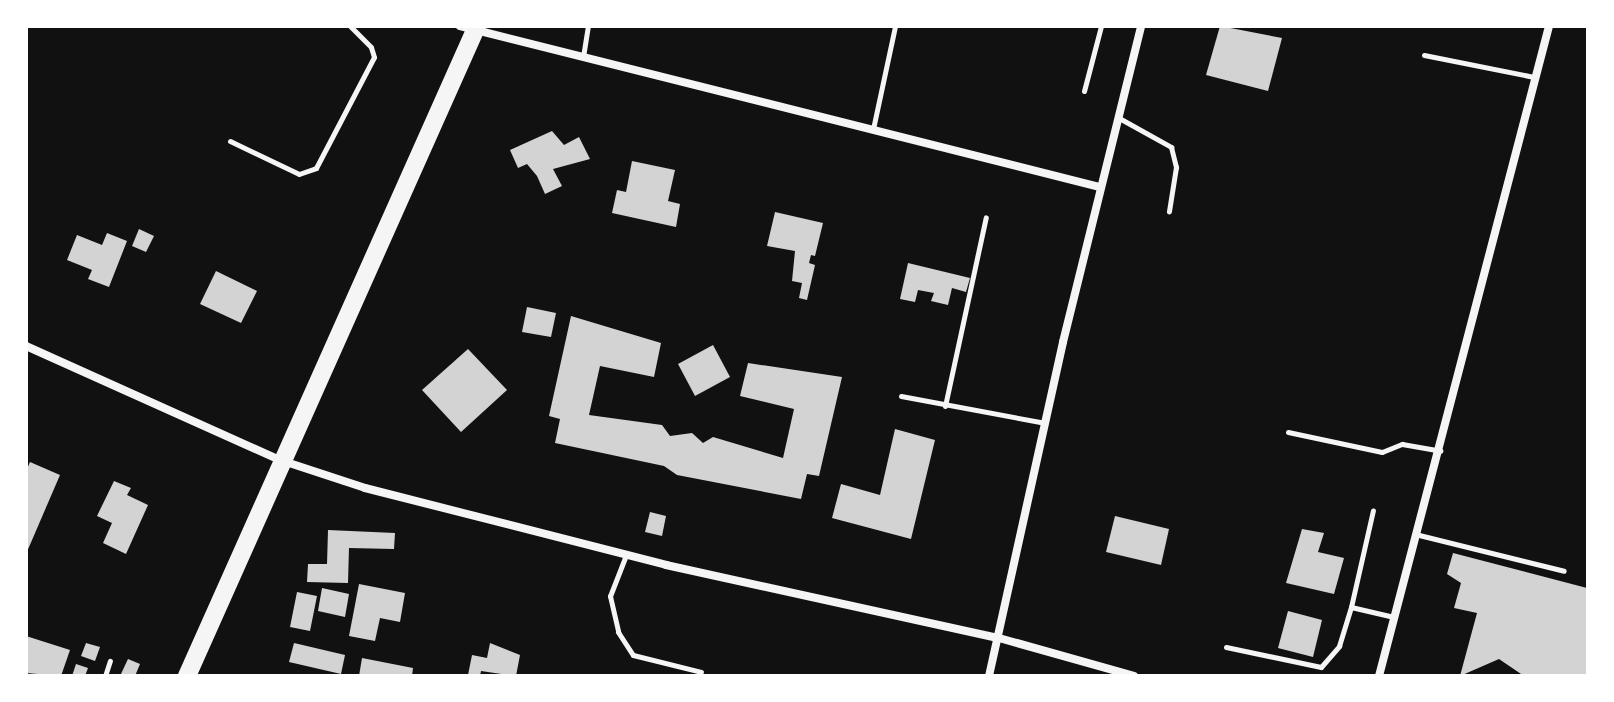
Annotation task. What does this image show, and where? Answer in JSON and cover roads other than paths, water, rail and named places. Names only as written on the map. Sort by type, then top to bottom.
[{"type":"highway","points":[[187,676],[470,27]]},
{"type":"street","points":[[989,676],[1100,187],[1141,26]]},
{"type":"street","points":[[1379,676],[1441,451],[1549,26]]},
{"type":"street","points":[[470,27],[1100,187]]},
{"type":"street","points":[[26,346],[280,460],[365,488],[626,555],[999,638],[1134,676]]},
{"type":"lane","points":[[230,141],[299,174],[316,168],[374,57],[371,47],[350,26]]},
{"type":"lane","points":[[583,58],[588,26]]},
{"type":"lane","points":[[873,130],[895,26]]},
{"type":"lane","points":[[1084,91],[1101,26]]},
{"type":"lane","points":[[1424,55],[1534,77]]},
{"type":"lane","points":[[1118,117],[1171,147],[1176,167],[1169,211]]},
{"type":"lane","points":[[945,406],[986,217]]},
{"type":"lane","points":[[901,396],[1045,423]]},
{"type":"lane","points":[[1288,432],[1382,452],[1402,444],[1441,451]]},
{"type":"lane","points":[[1226,647],[1321,667],[1339,646],[1373,510]]},
{"type":"lane","points":[[1419,535],[1564,571]]},
{"type":"lane","points":[[626,555],[610,596],[618,632],[633,655],[701,672]]},
{"type":"lane","points":[[1351,607],[1394,617]]},
{"type":"lane","points":[[105,676],[110,661]]}]
